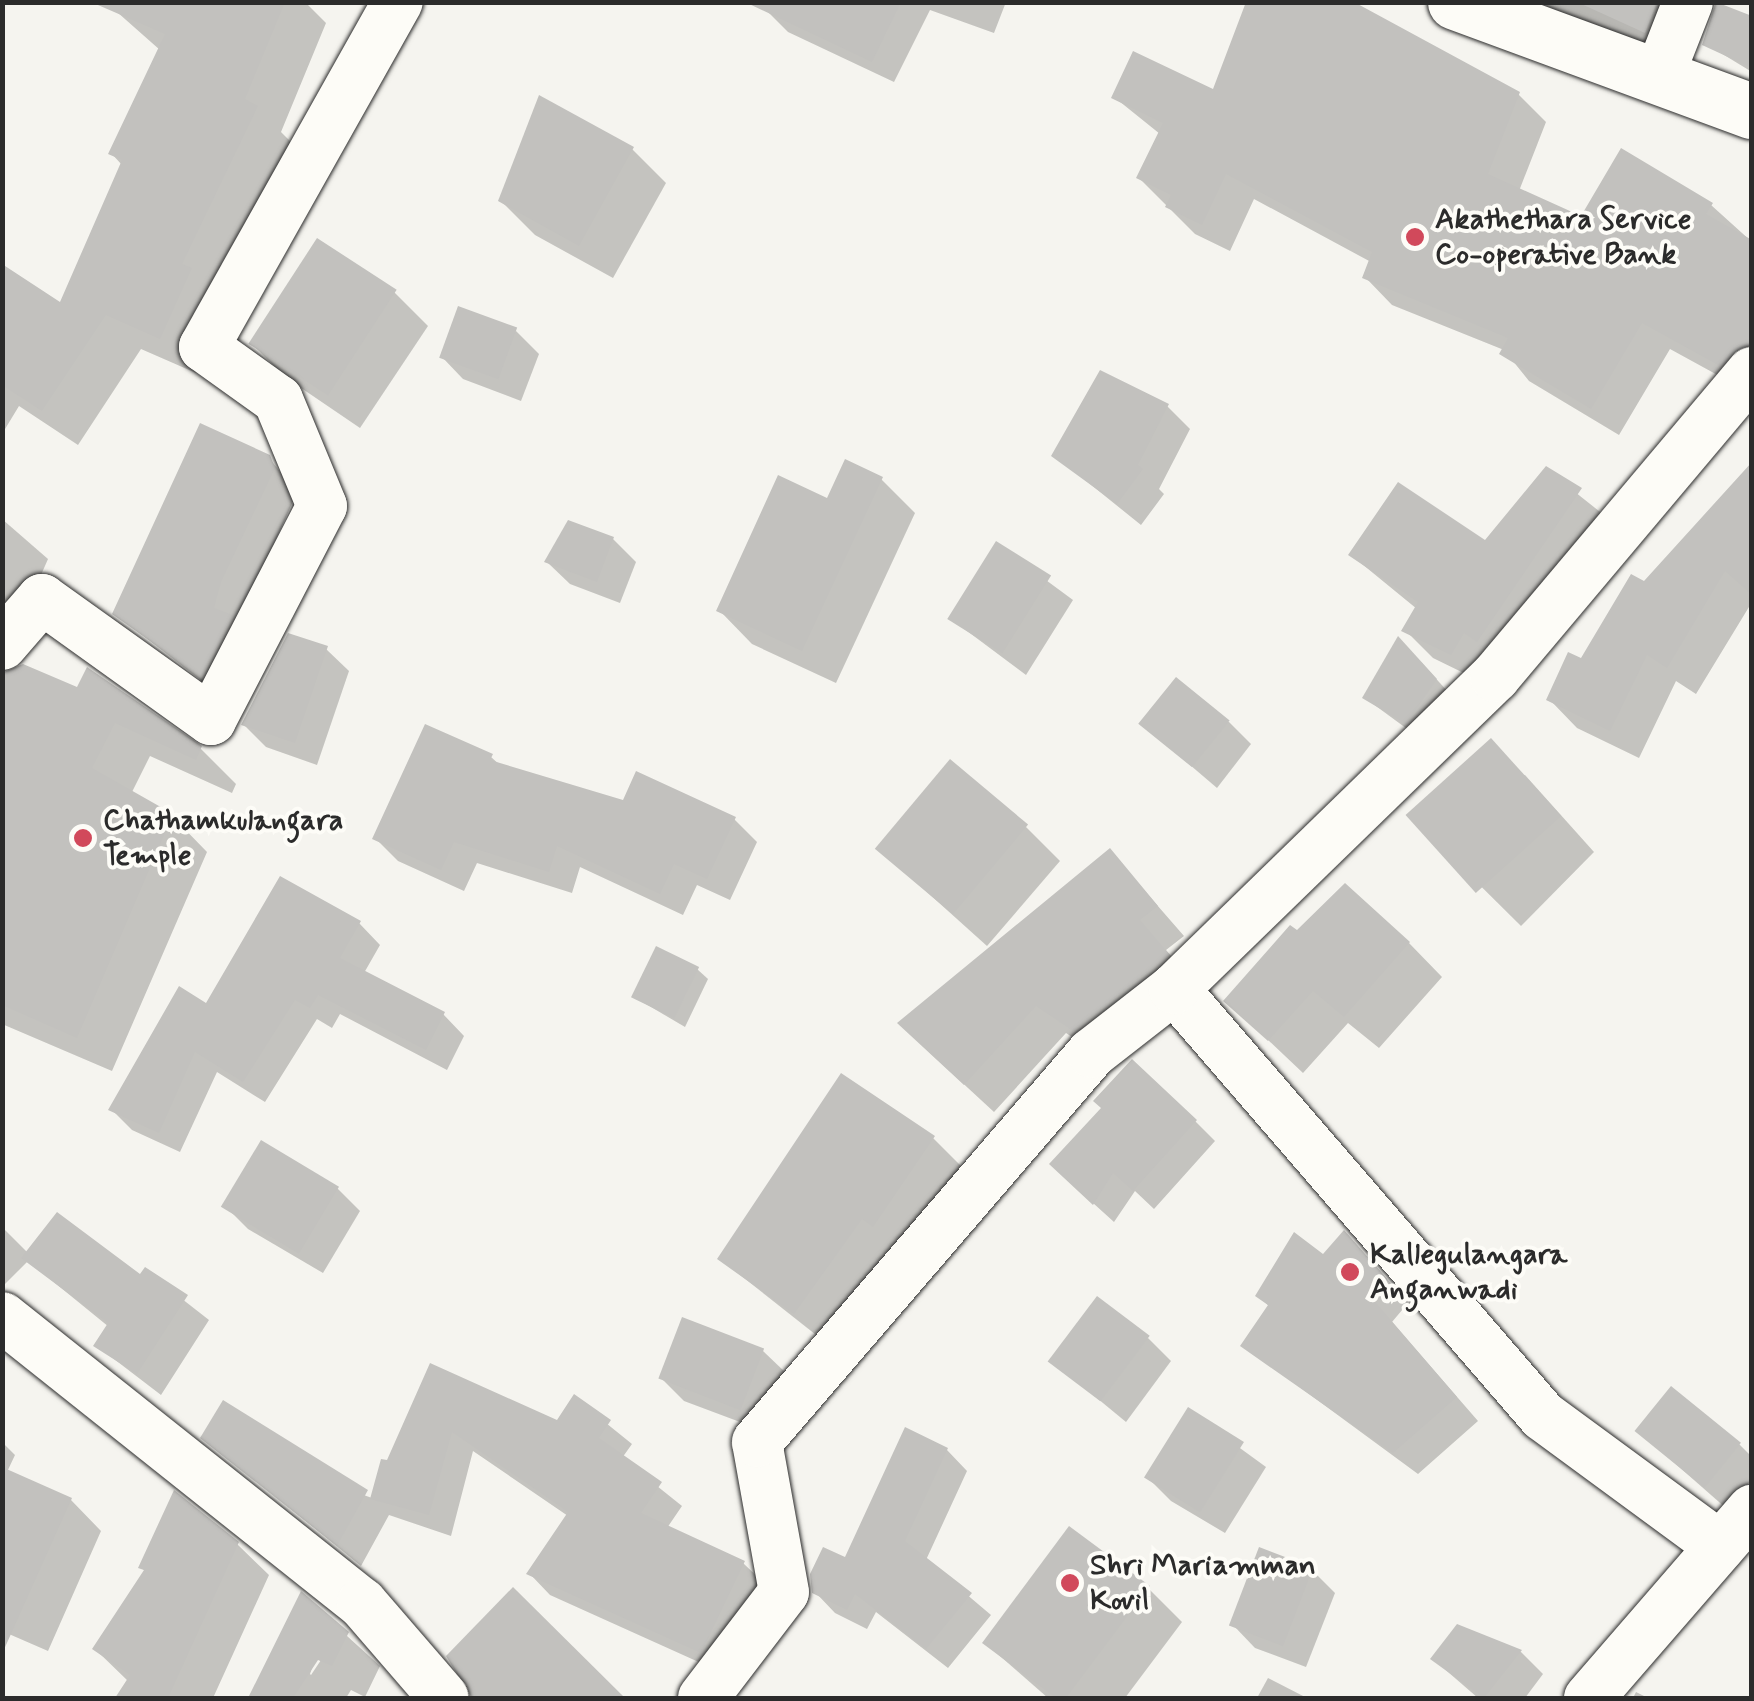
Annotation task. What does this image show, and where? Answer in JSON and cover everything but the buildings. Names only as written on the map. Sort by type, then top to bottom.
[{"type":"main road","points":[[1455,2],[1752,111]]},
{"type":"street","points":[[2,645],[42,599],[212,720],[322,506],[278,400],[204,347],[398,2]]},
{"type":"street","points":[[1659,76],[1688,2]]},
{"type":"street","points":[[703,1698],[784,1592],[756,1442],[1092,1053],[1174,989],[1495,677],[1752,372]]},
{"type":"street","points":[[1174,989],[1543,1416],[1736,1528],[1589,1698]]},
{"type":"street","points":[[2,1317],[362,1603],[444,1698]]},
{"type":"shaded area","points":[[1455,3],[1688,3],[1659,76]]},
{"type":"place","name":"Akathethara Service Co-operative Bank","points":[[1415,237]]},
{"type":"place","name":"Chathamkulangara Temple","points":[[83,838]]},
{"type":"place","name":"Kallegulangara Anganwadi","points":[[1350,1272]]},
{"type":"place","name":"Shri Mariamman Kovil","points":[[1070,1583]]}]
